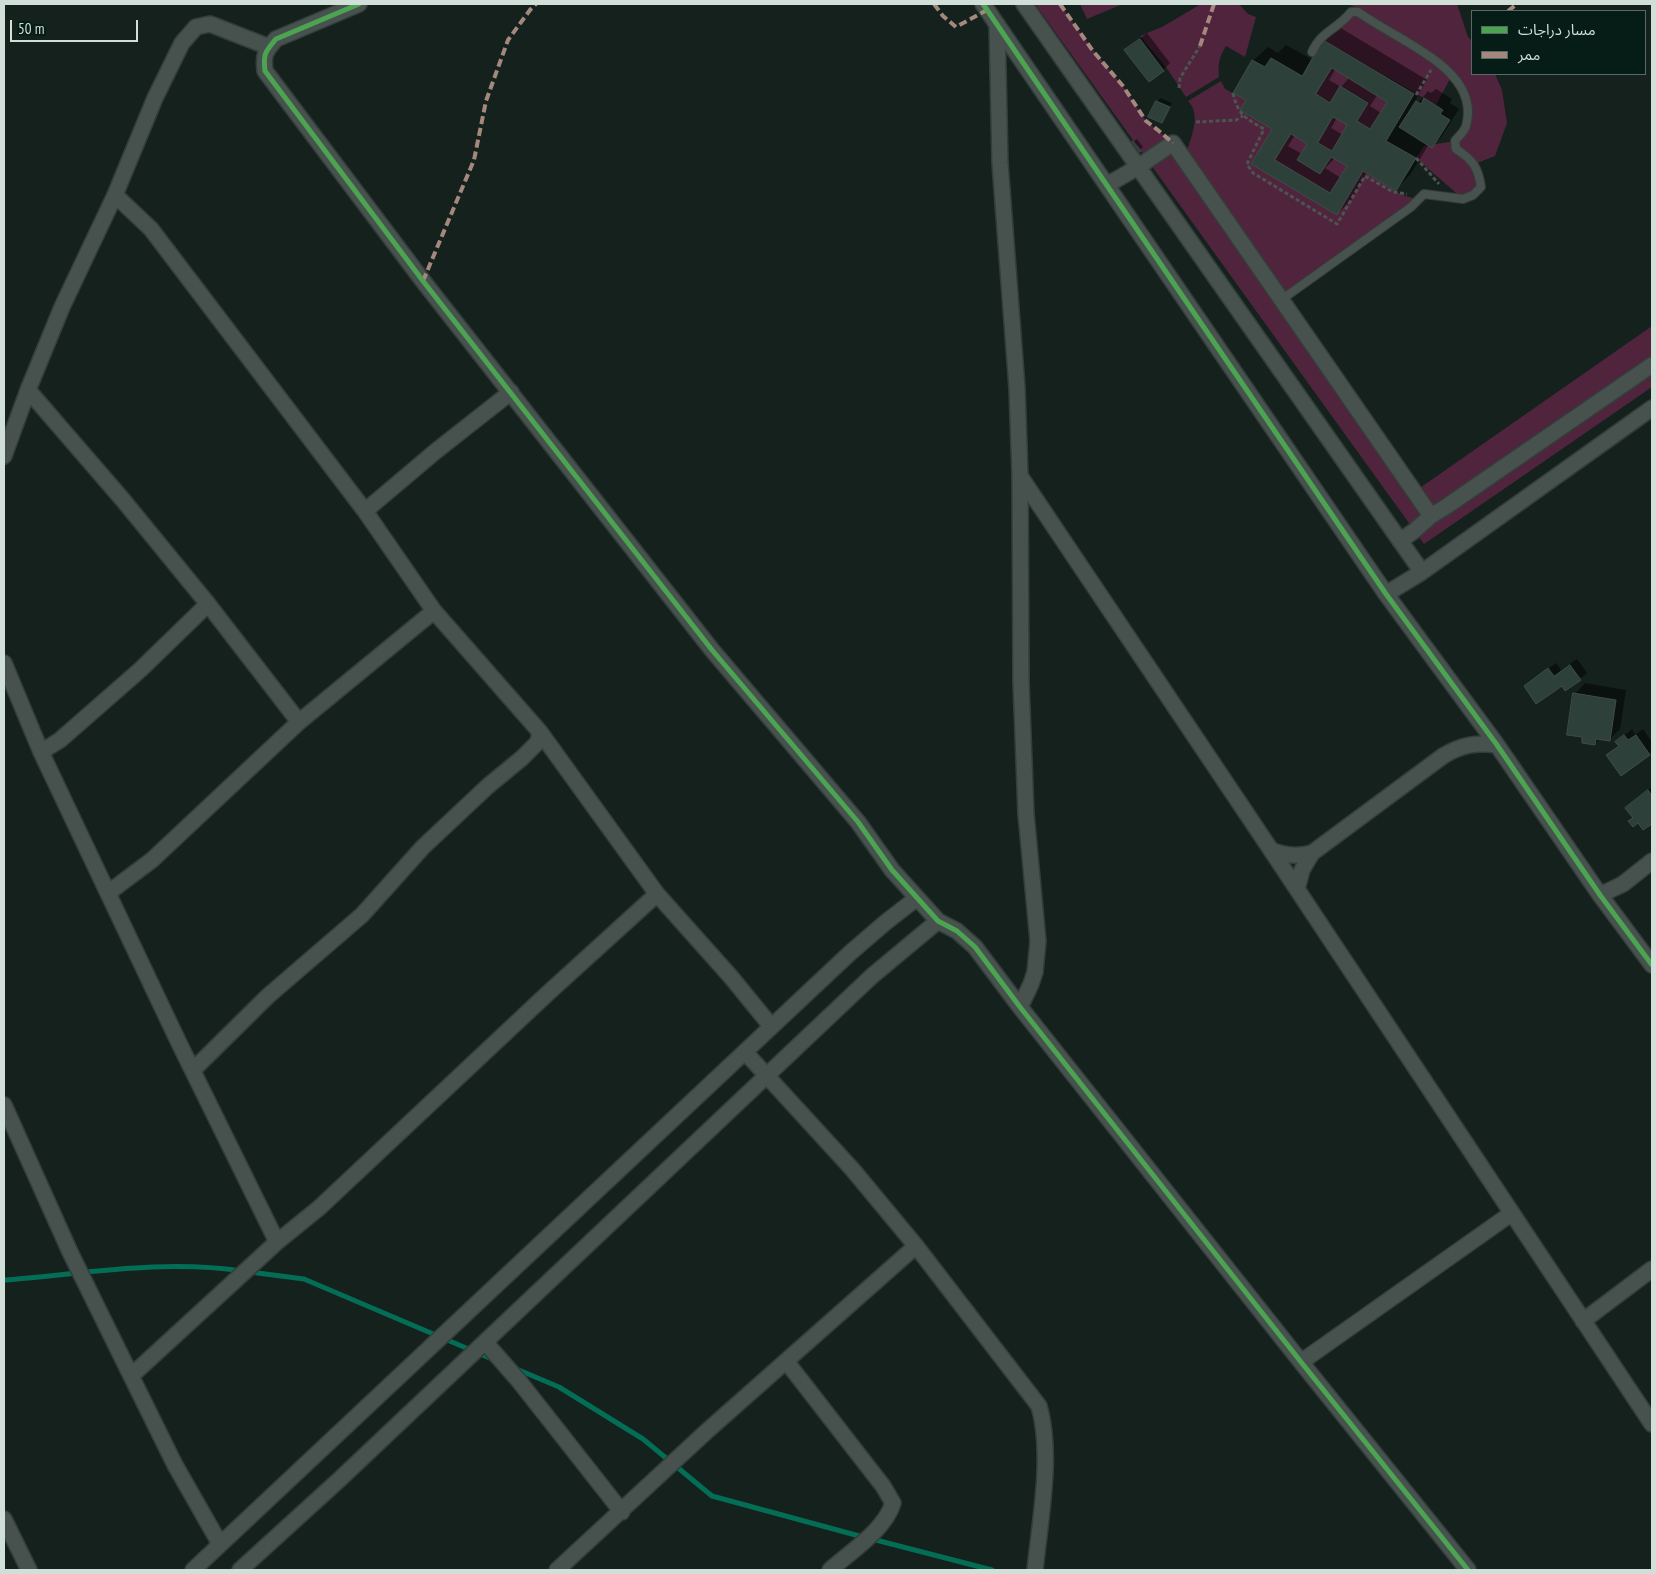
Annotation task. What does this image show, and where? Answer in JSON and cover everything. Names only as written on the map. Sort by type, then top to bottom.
[{"type":"street","points":[[359,4],[276,39],[269,47],[264,58],[265,71],[423,281],[512,392],[712,650],[858,822],[892,870],[938,921],[957,931],[975,946],[1020,1007],[1468,1570]]},
{"type":"street","points":[[983,4],[1386,594],[1497,746],[1600,895],[1652,965]]},
{"type":"street","points":[[1024,4],[1422,572]]},
{"type":"street","points":[[4,456],[62,306],[115,195],[155,98],[182,43],[196,28],[210,24],[269,47]]},
{"type":"street","points":[[997,24],[1000,163],[1017,388],[1020,476],[1021,682],[1026,814],[1038,941],[1035,972],[1020,1007]]},
{"type":"street","points":[[1107,185],[1173,143],[1431,516]]},
{"type":"street","points":[[115,195],[151,229],[365,511],[434,611],[540,732],[657,894],[731,977],[771,1026]]},
{"type":"street","points":[[1400,541],[1431,516],[1652,364]]},
{"type":"street","points":[[28,390],[123,500],[208,604],[299,722]]},
{"type":"street","points":[[365,511],[436,451],[512,392]]},
{"type":"street","points":[[1386,594],[1422,572],[1652,408]]},
{"type":"street","points":[[1020,476],[1652,1424]]},
{"type":"street","points":[[41,752],[60,740],[92,713],[140,670],[208,604]]},
{"type":"street","points":[[108,893],[152,860],[182,834],[299,722],[434,611]]},
{"type":"street","points":[[4,663],[41,752],[277,1242]]},
{"type":"street","points":[[193,1070],[287,978],[362,915],[423,847],[538,742],[540,732]]},
{"type":"street","points":[[1271,850],[1291,856],[1312,853],[1455,749],[1469,744],[1483,743],[1497,746]]},
{"type":"street","points":[[1297,889],[1302,870],[1312,853]]},
{"type":"street","points":[[1600,895],[1623,884],[1652,861]]},
{"type":"street","points":[[131,1376],[277,1242],[319,1208],[547,994],[657,894]]},
{"type":"street","points":[[193,1570],[771,1026],[850,953],[917,898]]},
{"type":"street","points":[[240,1570],[340,1479],[872,976],[938,921]]},
{"type":"street","points":[[745,1052],[853,1170],[916,1246],[1038,1406],[1042,1417],[1045,1442],[1042,1510],[1035,1570]]},
{"type":"street","points":[[4,1105],[70,1252],[131,1376],[175,1464],[220,1544]]},
{"type":"street","points":[[1301,1362],[1512,1213]]},
{"type":"street","points":[[557,1570],[622,1512],[707,1431],[916,1246]]},
{"type":"street","points":[[1583,1320],[1652,1269]]},
{"type":"street","points":[[485,1342],[622,1512]]},
{"type":"street","points":[[786,1361],[883,1486],[893,1503],[890,1512],[880,1526],[830,1570]]},
{"type":"street","points":[[4,1519],[29,1570]]},
{"type":"lane","points":[[1312,52],[1321,36],[1345,19],[1358,4]]},
{"type":"lane","points":[[1281,300],[1411,208],[1424,194],[1463,198],[1473,195],[1481,187],[1475,164],[1456,149],[1455,141],[1466,127],[1468,108],[1464,94],[1452,75],[1438,61],[1358,12],[1350,12]]},
{"type":"path","points":[[1179,88],[1180,78],[1200,46]]},
{"type":"path","points":[[1416,95],[1438,61]]},
{"type":"path","points":[[1233,93],[1236,107],[1243,116],[1264,129],[1247,164],[1253,174],[1337,224],[1365,176],[1393,192],[1424,194],[1444,191],[1435,178],[1416,158]]},
{"type":"path","points":[[1196,122],[1236,120],[1243,116]]},
{"type":"shaded area","points":[[1035,4],[1060,4],[1093,50],[1123,86],[1146,121],[1173,143],[1184,159],[1195,121],[1192,107],[1188,101],[1221,81],[1225,89],[1246,100],[1240,110],[1272,129],[1251,164],[1337,215],[1363,171],[1400,194],[1418,200],[1281,300],[1414,492],[1652,326],[1652,387],[1424,544]]},
{"type":"shaded area","points":[[1080,4],[1123,4],[1087,19]]},
{"type":"shaded area","points":[[1201,4],[1239,4],[1248,14],[1256,17],[1245,57],[1226,46],[1220,61],[1219,77],[1186,97],[1168,70],[1140,36],[1162,27]]},
{"type":"shaded area","points":[[1347,4],[1457,4],[1468,37],[1471,40],[1471,75],[1495,75],[1502,90],[1507,123],[1495,156],[1475,164],[1481,187],[1463,199],[1416,158],[1424,146],[1455,141],[1466,127],[1468,108],[1452,75],[1436,105],[1323,40],[1355,7]]},
{"type":"shaded area","points":[[1332,68],[1387,102],[1370,129],[1357,121],[1368,102],[1341,86],[1330,103],[1316,94]]},
{"type":"shaded area","points":[[1333,117],[1347,125],[1332,151],[1318,143]]},
{"type":"shaded area","points":[[1291,134],[1307,144],[1298,161],[1320,174],[1331,157],[1347,166],[1330,193],[1275,160]]},
{"type":"building","points":[[1140,39],[1164,71],[1149,82],[1124,50]]},
{"type":"building","points":[[1323,40],[1414,94],[1386,141],[1416,158],[1396,191],[1363,171],[1337,215],[1251,164],[1272,129],[1240,110],[1246,100],[1233,93],[1252,60],[1265,67],[1271,58],[1302,76]],"holes":[[[1332,68],[1387,102],[1370,129],[1357,121],[1368,103],[1340,86],[1330,103],[1316,94]],[[1333,117],[1347,125],[1332,151],[1318,143]],[[1291,134],[1307,144],[1297,160],[1320,174],[1331,157],[1347,166],[1330,193],[1275,160]]]},
{"type":"building","points":[[1424,98],[1443,110],[1440,114],[1450,120],[1432,148],[1399,127],[1416,101],[1421,104]]},
{"type":"building","points":[[1156,101],[1170,107],[1162,123],[1148,117]]},
{"type":"building","points":[[1133,141],[1141,151],[1136,155],[1129,145]]},
{"type":"building","points":[[1570,665],[1581,680],[1565,691],[1562,686],[1536,704],[1524,686],[1548,668],[1554,676]]},
{"type":"building","points":[[1573,693],[1616,700],[1610,741],[1596,739],[1595,745],[1582,743],[1582,737],[1567,735]]},
{"type":"building","points":[[1624,735],[1628,740],[1636,735],[1650,755],[1621,776],[1606,755],[1619,746],[1615,742]]},
{"type":"building","points":[[1648,790],[1652,796],[1652,824],[1643,830],[1638,823],[1633,827],[1628,821],[1633,818],[1625,808]]},
{"type":"waterway","points":[[4,1280],[152,1267],[182,1266],[242,1271]]},
{"type":"waterway","points":[[250,1272],[304,1279],[492,1359]]},
{"type":"waterway","points":[[514,1368],[559,1387],[643,1439],[712,1496],[863,1537]]},
{"type":"waterway","points":[[872,1539],[992,1570]]},
{"type":"marked path","points":[[423,281],[474,160],[486,101],[508,40],[536,4]]},
{"type":"marked path","points":[[934,4],[943,16],[956,27],[987,10]]},
{"type":"marked path","points":[[1060,4],[1093,51],[1123,86],[1146,121],[1173,143]]},
{"type":"marked path","points":[[1200,46],[1214,4]]},
{"type":"marked path","points":[[1509,10],[1517,4]]},
{"type":"cycle path","points":[[359,4],[276,39],[266,54],[264,61],[265,71],[423,281],[712,650],[858,822],[892,870],[938,921],[957,931],[975,947],[1020,1007],[1468,1570]]},
{"type":"cycle path","points":[[983,4],[1386,594],[1497,745],[1600,895],[1652,965]]}]
